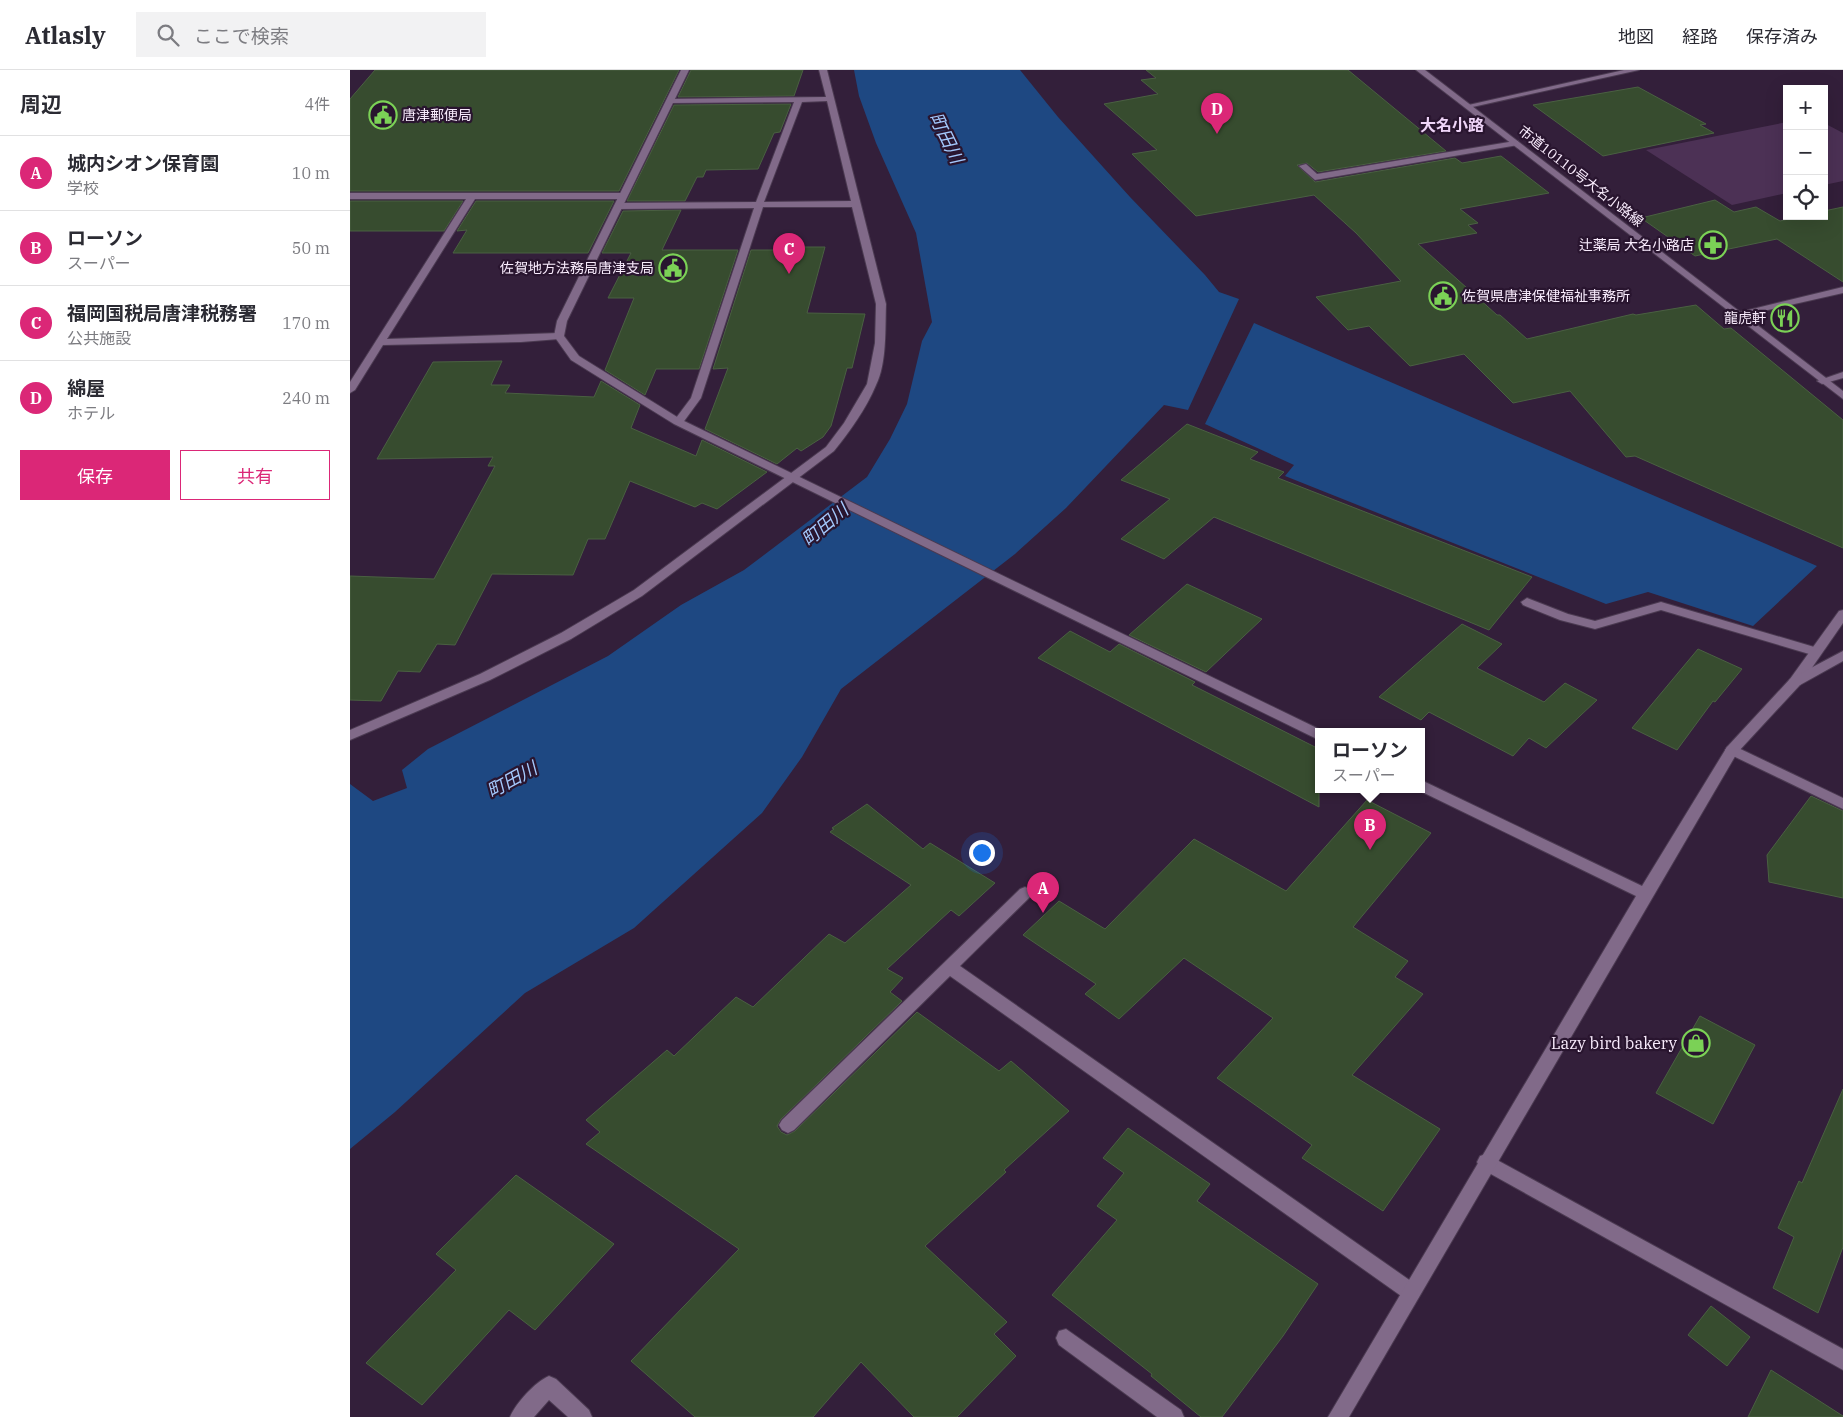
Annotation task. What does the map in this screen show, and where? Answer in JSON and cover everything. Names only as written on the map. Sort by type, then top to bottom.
[{"type":"street","points":[[686,70],[562,321],[559,336],[575,358],[678,422],[1315,733]]},
{"type":"street","points":[[350,735],[485,677],[566,636],[638,593],[793,479],[830,449],[849,424],[872,384],[880,343],[881,304],[823,70]]},
{"type":"street","name":"市道10110号大名小路線","points":[[1420,70],[1843,396]]},
{"type":"street","points":[[1468,106],[1634,70]]},
{"type":"street","points":[[670,100],[830,100]]},
{"type":"street","points":[[678,422],[696,398],[759,205],[799,100]]},
{"type":"street","points":[[1303,166],[1315,177],[1515,143]]},
{"type":"street","points":[[350,196],[623,196]]},
{"type":"street","points":[[350,390],[472,196]]},
{"type":"street","points":[[618,206],[857,204]]},
{"type":"street","points":[[1737,314],[1843,290]]},
{"type":"street","points":[[380,342],[521,339],[559,336]]},
{"type":"street","points":[[1822,381],[1843,375]]},
{"type":"street","points":[[1527,602],[1564,617],[1594,625],[1661,606],[1816,652]]},
{"type":"street","points":[[1338,1417],[1644,894],[1732,750],[1795,682],[1843,614]]},
{"type":"street","points":[[1795,682],[1843,655]]},
{"type":"street","points":[[1732,750],[1843,804]]},
{"type":"street","points":[[1425,787],[1644,894]]},
{"type":"street","points":[[788,1126],[951,968],[1025,893]]},
{"type":"street","points":[[951,968],[1411,1292]]},
{"type":"street","points":[[1486,1162],[1843,1360]]},
{"type":"street","points":[[1066,1338],[1174,1417]]},
{"type":"street","points":[[520,1417],[549,1386],[582,1417]]},
{"type":"shaded area","points":[[1783,123],[1783,194],[1732,205],[1646,150]]},
{"type":"shaded area","points":[[1828,125],[1843,133],[1843,181],[1828,184]]},
{"type":"water","name":"町田川","points":[[854,70],[1020,70],[1058,117],[1219,292],[1239,299],[1188,410],[1164,405],[1066,508],[1015,554],[841,689],[802,757],[762,813],[634,928],[525,993],[395,1112],[350,1149],[350,784],[373,801],[407,788],[402,770],[428,749],[608,656],[681,605],[744,570],[867,477],[890,439],[907,404],[922,341],[932,322],[916,233],[876,143],[859,96]]},
{"type":"water","points":[[1254,323],[1817,566],[1753,626],[1648,592],[1606,604],[1285,476],[1294,465],[1205,424]]},
{"type":"building","points":[[375,70],[679,70],[619,191],[350,191],[350,99]]},
{"type":"building","points":[[691,70],[803,70],[794,96],[678,97]]},
{"type":"building","points":[[1146,70],[1348,70],[1446,151],[1318,172],[1307,163],[1297,165],[1315,182],[1455,158],[1462,163],[1501,156],[1549,193],[1460,209],[1478,223],[1468,225],[1477,233],[1418,244],[1497,315],[1500,315],[1527,339],[1633,314],[1696,305],[1724,329],[1731,328],[1843,420],[1843,548],[1635,456],[1626,457],[1570,391],[1513,403],[1464,354],[1410,366],[1369,326],[1348,330],[1316,297],[1401,281],[1356,233],[1314,195],[1196,216],[1132,154],[1157,150],[1104,104],[1158,94],[1141,80],[1156,78]]},
{"type":"building","points":[[1638,87],[1706,124],[1700,125],[1714,133],[1603,156],[1533,105]]},
{"type":"building","points":[[791,104],[780,132],[774,133],[758,169],[706,170],[703,177],[697,177],[685,201],[627,201],[674,105]]},
{"type":"building","points":[[1715,200],[1734,212],[1756,207],[1780,221],[1828,220],[1828,210],[1843,207],[1843,282],[1777,239],[1695,256],[1641,218]]},
{"type":"building","points":[[350,201],[463,201],[444,231],[350,231]]},
{"type":"building","points":[[476,201],[614,201],[588,253],[453,253],[467,230],[457,231]]},
{"type":"building","points":[[681,210],[662,250],[738,250],[699,369],[656,369],[645,395],[605,370],[634,298],[608,298],[631,253],[602,253],[623,211]]},
{"type":"building","points":[[785,247],[825,247],[807,313],[865,314],[852,368],[847,368],[831,426],[823,437],[801,451],[797,448],[777,464],[705,429],[728,368],[713,369],[751,250],[785,250]]},
{"type":"building","points":[[502,361],[491,385],[510,385],[505,393],[594,397],[601,381],[640,405],[631,428],[696,456],[702,440],[767,472],[717,509],[702,503],[695,507],[630,481],[605,539],[588,539],[573,575],[492,574],[455,645],[437,644],[420,672],[398,671],[381,701],[350,700],[350,576],[434,579],[495,466],[488,466],[493,457],[377,459],[433,362]]},
{"type":"building","points":[[1187,424],[1258,452],[1250,459],[1284,472],[1278,478],[1532,577],[1489,630],[1214,517],[1164,559],[1121,539],[1170,499],[1121,480]]},
{"type":"building","points":[[1187,584],[1262,619],[1206,672],[1129,635]]},
{"type":"building","points":[[1462,624],[1502,644],[1477,668],[1544,702],[1565,683],[1597,700],[1546,748],[1529,738],[1513,756],[1429,712],[1421,720],[1379,697]]},
{"type":"building","points":[[1070,631],[1110,652],[1119,644],[1195,682],[1192,685],[1315,747],[1315,793],[1319,793],[1319,807],[1038,658]]},
{"type":"building","points":[[1698,649],[1742,669],[1715,702],[1713,701],[1677,750],[1632,728]]},
{"type":"building","points":[[1811,796],[1843,811],[1843,898],[1769,882],[1767,855]]},
{"type":"building","points":[[1367,800],[1431,833],[1353,927],[1408,961],[1395,977],[1423,994],[1352,1075],[1440,1129],[1383,1211],[1302,1158],[1312,1145],[1217,1078],[1273,1018],[1184,958],[1119,1019],[1085,994],[1096,984],[1023,935],[1059,901],[1105,929],[1194,839],[1286,891]]},
{"type":"building","points":[[867,804],[923,849],[930,843],[995,883],[959,916],[951,910],[887,969],[903,978],[890,992],[902,1001],[781,1119],[777,1126],[781,1132],[787,1135],[795,1131],[917,1012],[999,1071],[1011,1061],[1069,1111],[925,1246],[1007,1322],[994,1334],[1016,1356],[957,1417],[914,1417],[861,1362],[813,1417],[695,1417],[631,1361],[739,1249],[586,1144],[600,1132],[586,1120],[667,1050],[674,1056],[736,997],[753,1007],[829,934],[845,943],[911,885],[830,832],[834,829],[832,828]]},
{"type":"building","points":[[1700,1016],[1755,1045],[1713,1124],[1656,1093]]},
{"type":"building","points":[[1843,1089],[1843,1247],[1818,1313],[1773,1288],[1794,1237],[1778,1228],[1799,1181],[1802,1183]]},
{"type":"building","points":[[1128,1128],[1210,1184],[1197,1201],[1318,1284],[1283,1336],[1222,1417],[1201,1417],[1151,1376],[1152,1374],[1052,1295],[1117,1220],[1097,1206],[1124,1173],[1103,1158]]},
{"type":"building","points":[[516,1175],[614,1244],[535,1330],[509,1310],[422,1405],[366,1363],[456,1270],[436,1254]]},
{"type":"building","points":[[1711,1306],[1750,1337],[1727,1366],[1688,1335]]},
{"type":"building","points":[[1771,1370],[1843,1416],[1843,1417],[1748,1417]]},
{"type":"place","name":"唐津郵便局","points":[[383,115]]},
{"type":"place","name":"綿屋","points":[[1217,134]]},
{"type":"place","name":"辻薬局 大名小路店","points":[[1713,245]]},
{"type":"place","name":"佐賀地方法務局唐津支局","points":[[673,268]]},
{"type":"place","name":"福岡国税局唐津税務署","points":[[789,274]]},
{"type":"place","name":"佐賀県唐津保健福祉事務所","points":[[1443,296]]},
{"type":"place","name":"龍虎軒","points":[[1785,318]]},
{"type":"place","name":"ローソン","points":[[1370,850]]},
{"type":"place","name":"城内シオン保育園","points":[[1043,913]]},
{"type":"place","name":"Lazy bird bakery","points":[[1696,1043]]},
{"type":"district","name":"大名小路","points":[[1452,125]]}]
